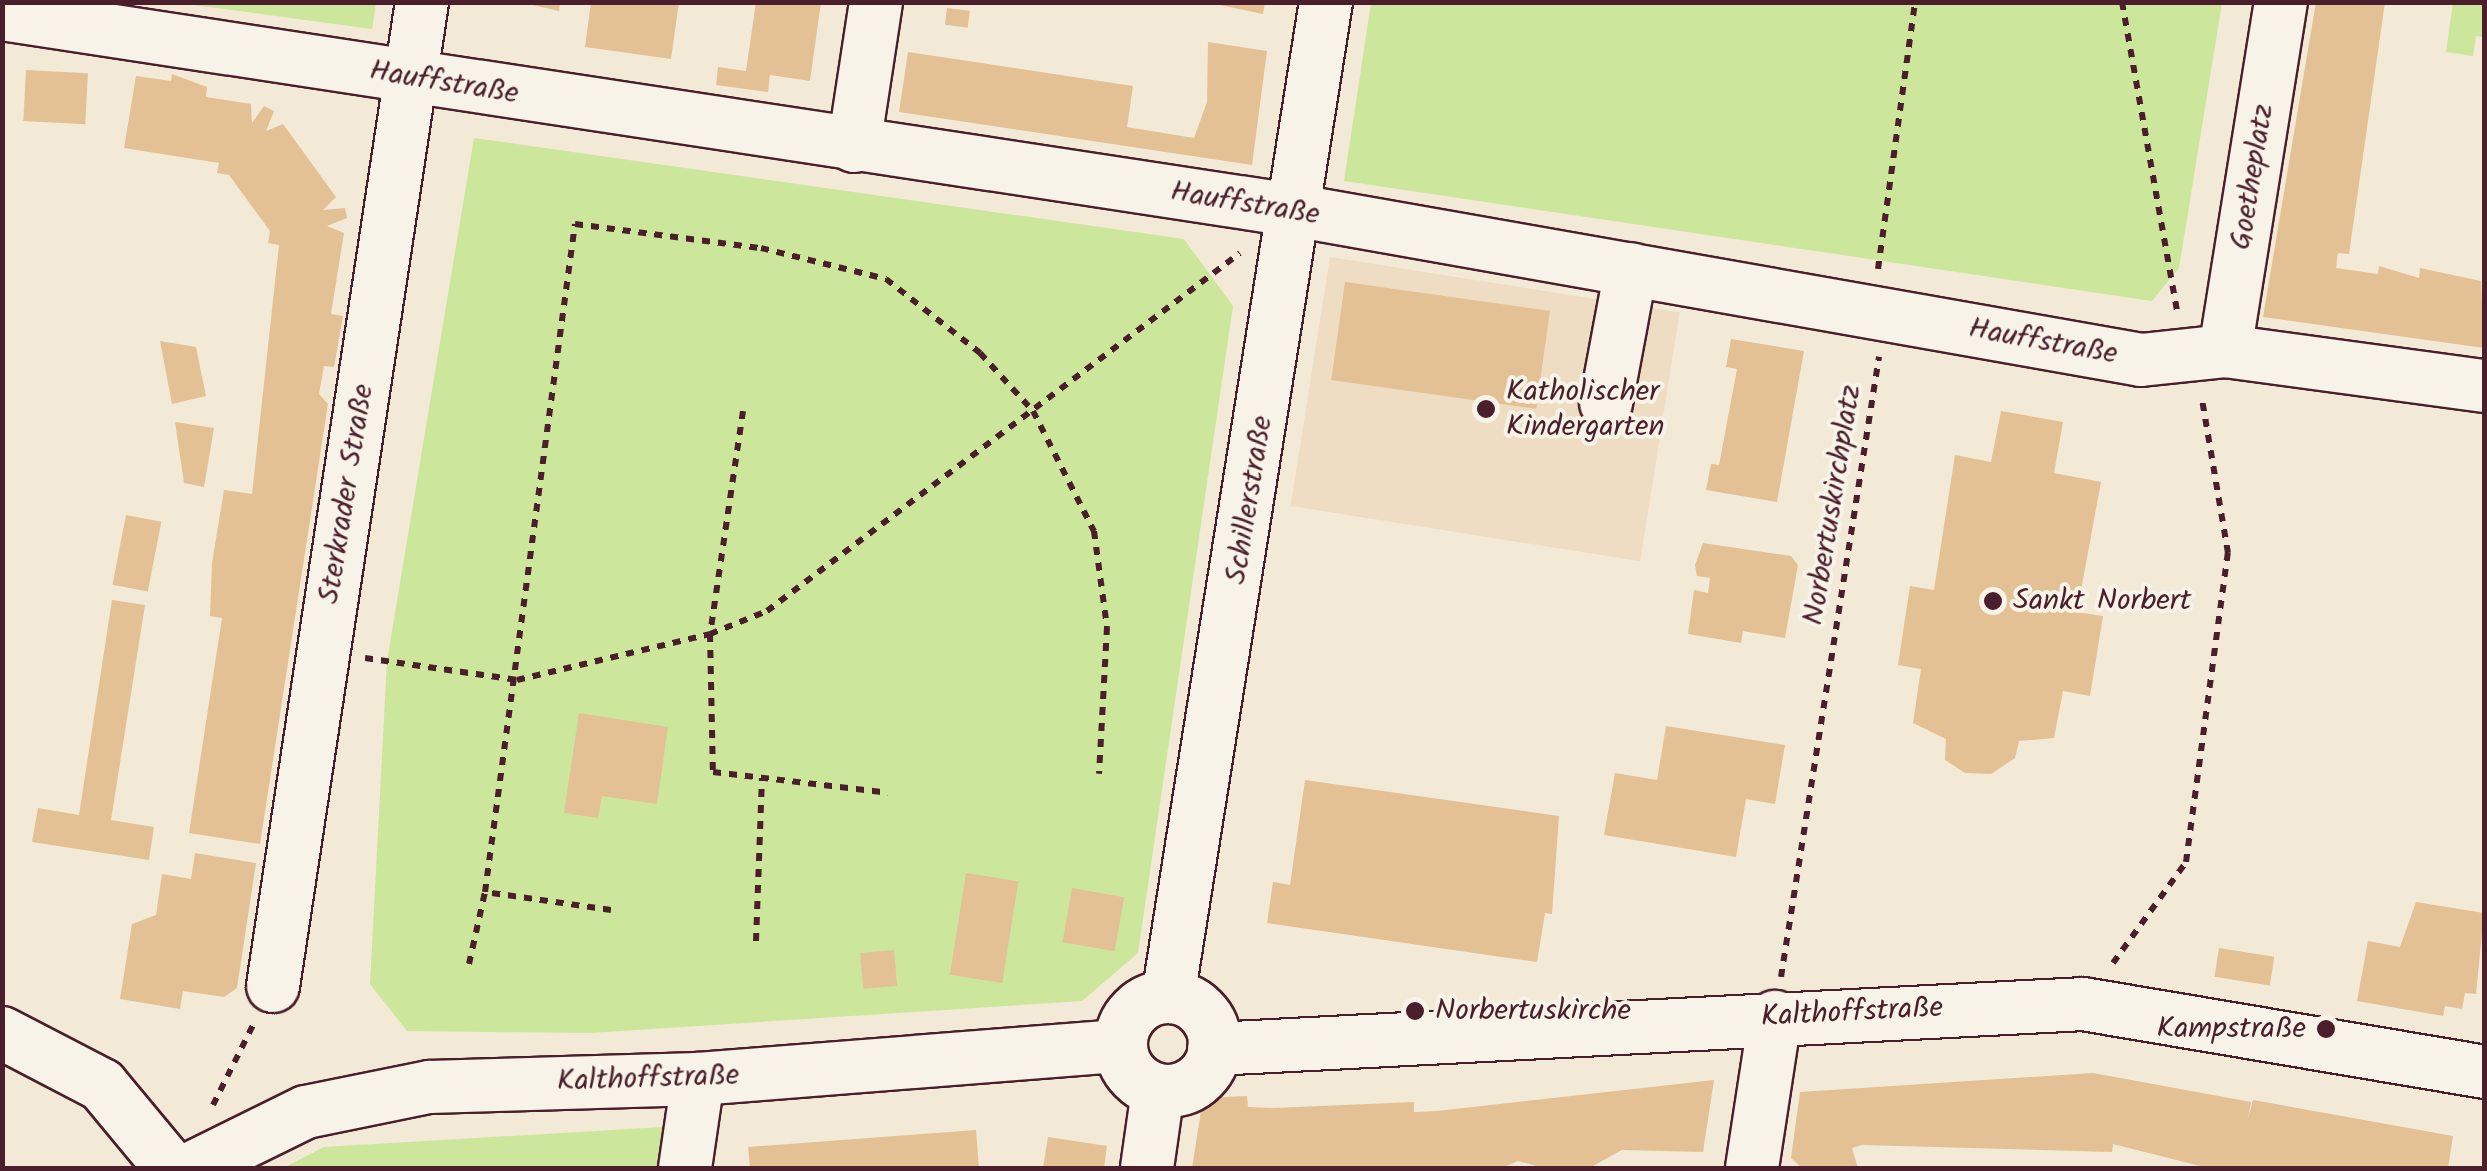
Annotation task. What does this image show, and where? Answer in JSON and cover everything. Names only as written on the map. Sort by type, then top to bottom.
[{"type":"street","name":"Sterkrader Straße","points":[[272,986],[422,2]]},
{"type":"street","points":[[854,146],[876,2]]},
{"type":"street","name":"Schillerstraße","points":[[1168,997],[1298,211],[1326,2]]},
{"type":"street","name":"Goetheplatz","points":[[2205,355],[2281,2]]},
{"type":"street","name":"Hauffstraße","points":[[2,14],[1298,211],[2141,360],[2205,355],[2484,386]]},
{"type":"street","points":[[1606,403],[1632,269]]},
{"type":"street","points":[[1168,997],[1198,1008],[1214,1050],[1202,1077],[1158,1091],[1132,1075],[1120,1046],[1129,1017],[1168,997]]},
{"type":"street","name":"Kalthoffstraße","points":[[1214,1050],[1775,1017],[2082,1004],[2484,1072]]},
{"type":"street","points":[[1752,1168],[1775,1017]]},
{"type":"street","points":[[2,1034],[102,1085],[171,1168]]},
{"type":"street","name":"Kalthoffstraße","points":[[192,1168],[234,1142],[353,1098],[698,1079],[1120,1046]]},
{"type":"street","points":[[684,1168],[698,1079]]},
{"type":"street","points":[[1147,1168],[1158,1091]]},
{"type":"path","name":"Norbertuskirchplatz","points":[[1775,1017],[1886,314],[1875,298],[1915,2]]},
{"type":"path","points":[[2082,1004],[2186,862],[2228,553],[2202,399],[2205,355],[2122,2]]},
{"type":"path","points":[[323,652],[517,680],[710,634],[766,611],[1298,211]]},
{"type":"path","points":[[469,964],[485,892],[517,680],[575,224],[761,248],[886,279],[980,353],[1033,411],[1094,531],[1107,627],[1099,774]]},
{"type":"path","points":[[742,411],[710,634],[713,772],[888,792]]},
{"type":"path","points":[[756,941],[762,778]]},
{"type":"path","points":[[485,892],[611,910]]},
{"type":"path","points":[[207,1118],[272,986]]},
{"type":"shaded area","name":"Katholischer Kindergarten","points":[[1330,257],[1680,312],[1640,561],[1291,506]]},
{"type":"green space","points":[[376,2],[372,29],[179,3]]},
{"type":"green space","points":[[1371,2],[2222,3],[2179,268],[2152,301],[1344,181]]},
{"type":"green space","points":[[2453,3],[2484,3],[2484,37],[2476,36],[2473,56],[2446,52]]},
{"type":"green space","points":[[474,138],[1184,239],[1233,306],[1138,953],[1082,1001],[590,1033],[407,1031],[370,984],[387,661]]},
{"type":"green space","points":[[663,1127],[657,1168],[283,1168],[324,1147]]},
{"type":"building","points":[[519,2],[560,2],[559,11]]},
{"type":"building","points":[[591,2],[679,2],[671,59],[585,47]]},
{"type":"building","points":[[756,2],[821,2],[810,81],[770,75],[768,92],[716,85],[718,67],[746,71]]},
{"type":"building","points":[[1205,2],[1265,2],[1263,14]]},
{"type":"building","points":[[2316,2],[2385,2],[2349,254],[2338,253],[2336,268],[2378,274],[2379,266],[2419,278],[2420,268],[2481,281],[2484,348],[2263,317]]},
{"type":"building","points":[[947,8],[970,11],[968,28],[945,25]]},
{"type":"building","points":[[1208,42],[1267,51],[1252,165],[899,112],[908,52],[1133,86],[1127,127],[1194,138],[1207,102]]},
{"type":"building","points":[[26,70],[88,73],[85,124],[23,121]]},
{"type":"building","points":[[172,74],[207,87],[206,97],[251,104],[252,123],[264,106],[274,111],[266,131],[283,124],[336,197],[323,210],[345,208],[347,218],[327,226],[344,233],[331,314],[343,316],[334,367],[324,366],[319,394],[328,404],[260,844],[189,833],[222,618],[210,616],[212,563],[224,490],[252,494],[279,245],[268,243],[270,231],[229,175],[217,173],[219,163],[124,148],[136,76],[171,81]]},
{"type":"building","points":[[1345,282],[1550,311],[1536,409],[1331,380]]},
{"type":"building","points":[[1731,339],[1804,351],[1777,502],[1706,490],[1711,464],[1719,465],[1737,369],[1726,367]]},
{"type":"building","points":[[160,341],[196,347],[206,396],[172,404]]},
{"type":"building","name":"Sankt Norbert","points":[[2001,411],[2063,422],[2054,473],[2101,482],[2077,612],[2103,616],[2090,696],[2063,691],[2054,738],[2019,741],[2015,758],[1991,774],[1965,773],[1945,760],[1946,739],[1913,723],[1921,669],[1898,665],[1910,586],[1934,590],[1955,455],[1991,462]]},
{"type":"building","points":[[175,422],[214,428],[204,487],[184,483]]},
{"type":"building","points":[[126,515],[161,522],[148,592],[112,585]]},
{"type":"building","points":[[1703,543],[1791,556],[1798,565],[1785,638],[1743,631],[1741,643],[1688,634],[1694,590],[1708,593],[1710,578],[1697,576],[1695,565]]},
{"type":"building","points":[[112,600],[145,605],[111,820],[154,827],[149,860],[32,842],[38,808],[79,815]]},
{"type":"building","points":[[579,713],[668,727],[657,804],[602,796],[598,818],[564,813]]},
{"type":"building","points":[[1666,726],[1785,745],[1775,804],[1746,799],[1736,857],[1604,835],[1615,773],[1657,780]]},
{"type":"building","points":[[1305,780],[1559,816],[1552,914],[1545,913],[1537,962],[1267,923],[1273,882],[1290,885]]},
{"type":"building","points":[[195,853],[256,863],[237,988],[224,997],[183,991],[180,1009],[120,999],[132,924],[156,915],[162,874],[191,879]]},
{"type":"building","points":[[966,873],[1018,881],[1002,983],[950,975]]},
{"type":"building","points":[[1072,888],[1124,897],[1115,951],[1062,942]]},
{"type":"building","points":[[2416,902],[2484,913],[2476,994],[2465,993],[2462,1009],[2445,1006],[2443,1016],[2357,1001],[2368,941],[2400,947]]},
{"type":"building","points":[[2219,948],[2274,957],[2270,985],[2214,977]]},
{"type":"building","points":[[894,950],[897,986],[863,989],[860,953]]},
{"type":"building","points":[[2093,1073],[2251,1102],[2248,1119],[2253,1100],[2453,1136],[2448,1168],[2208,1168],[2113,1144],[2112,1152],[1862,1145],[1852,1148],[1858,1168],[1802,1168],[1791,1158],[1800,1092]]},
{"type":"building","points":[[1714,1080],[1703,1152],[1622,1150],[1591,1167],[1544,1168],[1518,1161],[1502,1168],[1192,1168],[1203,1098],[1247,1096],[1248,1107],[1274,1108],[1414,1102],[1414,1112]]},
{"type":"building","points":[[976,1130],[979,1168],[750,1168],[748,1147]]},
{"type":"building","points":[[1048,1137],[1107,1146],[1104,1168],[1043,1168]]},
{"type":"place","name":"Katholischer Kindergarten","points":[[1486,409]]},
{"type":"place","name":"Sankt Norbert","points":[[1993,601]]},
{"type":"place","name":"Norbertuskirche","points":[[1415,1011]]},
{"type":"place","name":"Kampstraße","points":[[2326,1029]]}]
